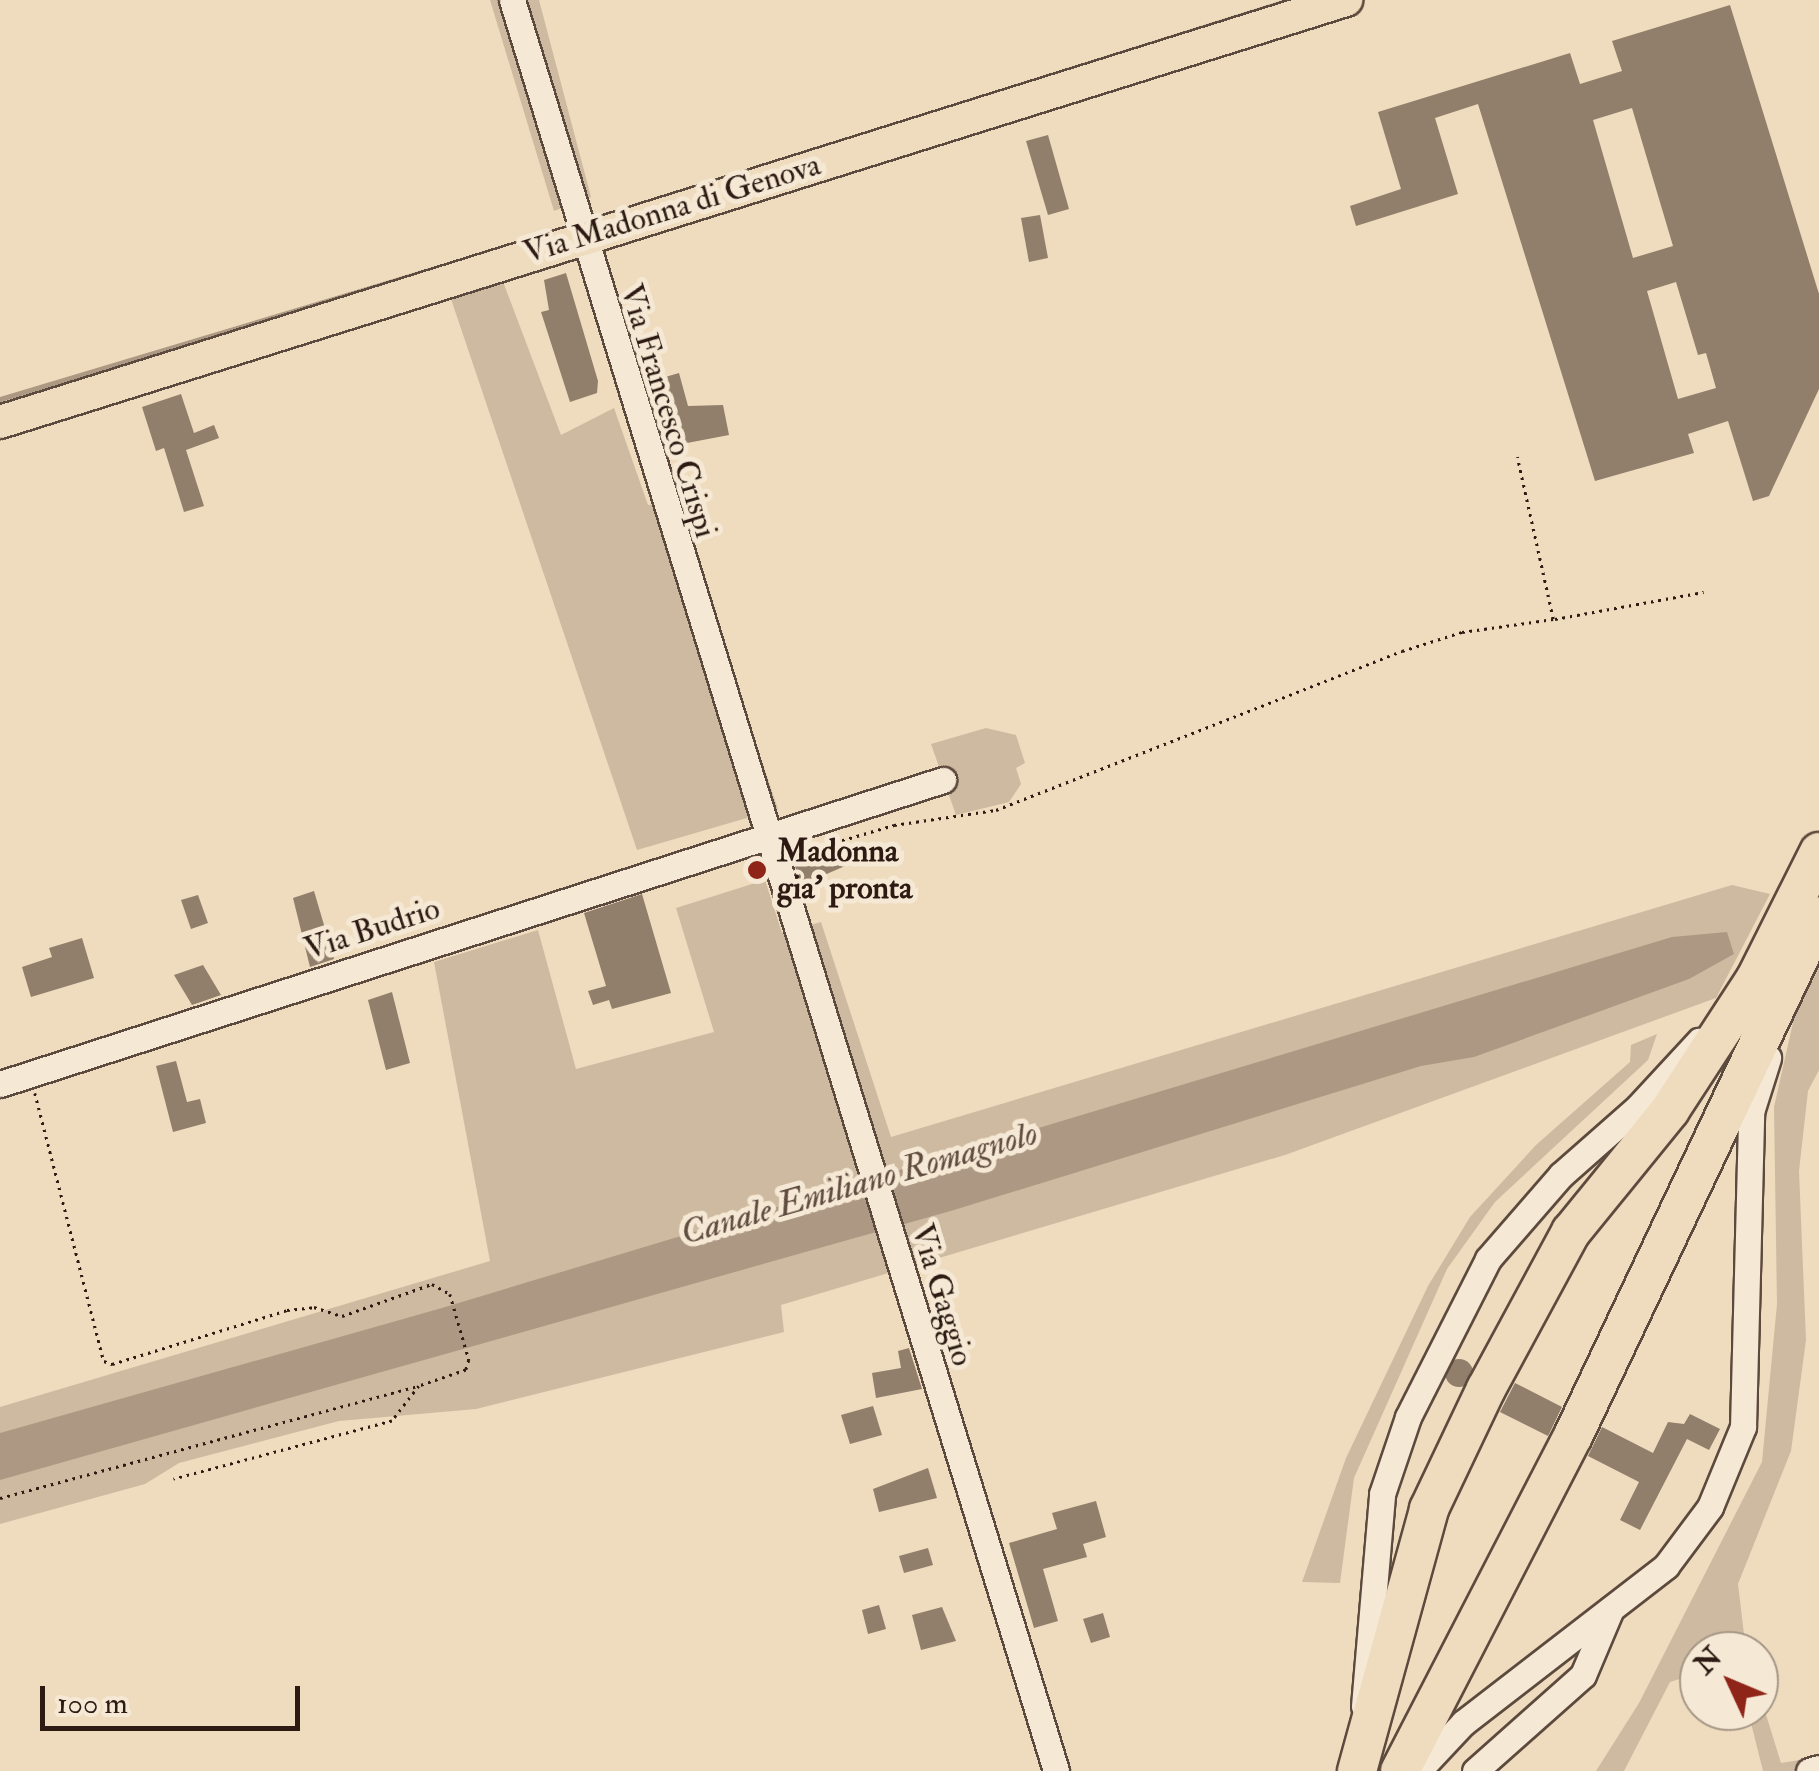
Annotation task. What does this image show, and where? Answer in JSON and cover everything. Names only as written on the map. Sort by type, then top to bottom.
[{"type":"highway","points":[[1359,1766],[1429,1508],[1486,1389],[1572,1232],[1670,1110],[1756,978],[1819,852]]},
{"type":"highway","points":[[1400,1771],[1573,1436],[1819,916]]},
{"type":"main road","name":"Via Madonna di Genova","points":[[0,422],[580,237],[1346,0]]},
{"type":"street","name":"Via Francesco Crispi","points":[[512,0],[580,237],[767,844]]},
{"type":"street","name":"Via Budrio","points":[[0,1084],[767,844],[942,780]]},
{"type":"street","name":"Via Gaggio","points":[[767,844],[1056,1771]]},
{"type":"street","points":[[1418,1771],[1463,1723],[1666,1566],[1700,1522],[1743,1427],[1751,1112],[1800,953]]},
{"type":"street","points":[[1359,1766],[1368,1599],[1382,1494],[1408,1417],[1488,1258],[1560,1175],[1638,1107],[1756,978]]},
{"type":"street","points":[[1474,1771],[1583,1675],[1611,1608]]},
{"type":"street","points":[[1809,1771],[1819,1768]]},
{"type":"path","points":[[1516,457],[1553,619]]},
{"type":"path","points":[[767,844],[810,852],[894,825],[996,810],[1402,651],[1462,632],[1704,592]]},
{"type":"path","points":[[0,1498],[449,1380],[469,1360],[450,1294],[432,1284],[342,1316],[314,1307],[287,1310],[112,1364],[104,1361],[30,1074]]},
{"type":"path","points":[[174,1480],[392,1421],[419,1386]]},
{"type":"shaded area","points":[[490,0],[539,0],[591,197],[554,211]]},
{"type":"shaded area","points":[[502,279],[561,435],[614,408],[648,505],[674,502],[778,809],[637,850],[451,299]]},
{"type":"shaded area","points":[[986,728],[1016,735],[1025,763],[1016,768],[1021,784],[1009,802],[956,815],[931,744]]},
{"type":"shaded area","points":[[765,880],[782,933],[821,922],[891,1137],[1732,885],[1770,894],[1716,998],[1285,1155],[781,1305],[784,1332],[476,1409],[339,1421],[179,1463],[145,1484],[0,1524],[0,1407],[490,1261],[434,962],[538,930],[576,1069],[714,1032],[676,908]]},
{"type":"shaded area","points":[[1819,967],[1819,1070],[1808,1091],[1799,1171],[1806,1340],[1791,1451],[1738,1584],[1744,1631],[1679,1631],[1679,1679],[1670,1682],[1624,1771],[1596,1771],[1639,1703],[1762,1462],[1777,1304],[1774,1107],[1794,1018]]},
{"type":"shaded area","points":[[1657,1034],[1648,1060],[1495,1202],[1447,1269],[1354,1478],[1340,1583],[1302,1582],[1346,1458],[1428,1286],[1470,1217],[1536,1145],[1630,1062],[1631,1045]]},
{"type":"shaded area","points":[[1753,1731],[1771,1731],[1781,1763],[1819,1757],[1819,1771],[1763,1771]]},
{"type":"water","name":"Canale Emiliano Romagnolo","points":[[1727,932],[1734,954],[1689,979],[1474,1057],[1421,1066],[954,1210],[0,1480],[0,1433],[442,1308],[1672,937]]},
{"type":"building","points":[[1730,5],[1819,294],[1819,389],[1769,496],[1753,501],[1728,421],[1688,434],[1694,453],[1595,481],[1478,104],[1435,118],[1458,194],[1356,226],[1350,206],[1401,189],[1378,112],[1570,53],[1580,84],[1622,71],[1612,41]],"holes":[[[1632,108],[1673,246],[1633,258],[1593,120]],[[1676,282],[1698,355],[1706,353],[1716,388],[1678,399],[1647,291]]]},
{"type":"building","points":[[1048,135],[1069,209],[1048,215],[1026,141]]},
{"type":"building","points":[[1040,215],[1048,258],[1029,262],[1021,218]]},
{"type":"building","points":[[566,273],[598,381],[597,393],[570,402],[541,312],[549,310],[544,280]]},
{"type":"building","points":[[679,373],[688,406],[723,405],[729,435],[666,447],[648,382]]},
{"type":"building","points":[[181,394],[194,433],[214,425],[219,438],[186,450],[204,506],[184,512],[164,448],[156,451],[142,407]]},
{"type":"building","points":[[870,844],[873,854],[801,885],[795,866]]},
{"type":"building","points":[[314,891],[334,959],[310,967],[293,898]]},
{"type":"building","points":[[642,894],[671,993],[612,1009],[609,1000],[593,1005],[588,991],[606,986],[584,913]]},
{"type":"building","points":[[198,895],[208,923],[191,929],[181,900]]},
{"type":"building","points":[[82,938],[94,978],[31,997],[22,967],[52,957],[49,948]]},
{"type":"building","points":[[203,965],[221,995],[192,1005],[174,975]]},
{"type":"building","points":[[392,992],[410,1063],[386,1070],[368,1000]]},
{"type":"building","points":[[176,1061],[187,1102],[200,1099],[206,1123],[173,1132],[156,1066]]},
{"type":"building","points":[[909,1348],[922,1389],[876,1398],[872,1373],[901,1368],[898,1351]]},
{"type":"building","points":[[1459,1359],[1469,1363],[1473,1373],[1469,1383],[1459,1387],[1449,1383],[1445,1373],[1449,1363]]},
{"type":"building","points":[[1515,1383],[1562,1407],[1548,1436],[1500,1412]]},
{"type":"building","points":[[873,1406],[882,1435],[850,1444],[841,1415]]},
{"type":"building","points":[[1690,1414],[1720,1429],[1709,1450],[1687,1439],[1640,1530],[1620,1520],[1639,1482],[1588,1456],[1602,1427],[1653,1453],[1668,1422],[1684,1424]]},
{"type":"building","points":[[928,1468],[937,1498],[879,1512],[873,1489]]},
{"type":"building","points":[[1096,1501],[1106,1537],[1083,1544],[1087,1557],[1043,1569],[1058,1621],[1034,1628],[1009,1543],[1057,1529],[1052,1513]]},
{"type":"building","points":[[928,1548],[933,1565],[904,1573],[899,1556]]},
{"type":"building","points":[[879,1605],[886,1629],[868,1634],[862,1610]]},
{"type":"building","points":[[942,1607],[956,1641],[921,1650],[912,1615]]},
{"type":"building","points":[[1103,1613],[1110,1637],[1091,1643],[1083,1619]]},
{"type":"waterway","points":[[966,102],[1290,0]]},
{"type":"waterway","points":[[0,399],[486,253]]},
{"type":"place","name":"Madonna gia' pronta","points":[[757,870]]}]
